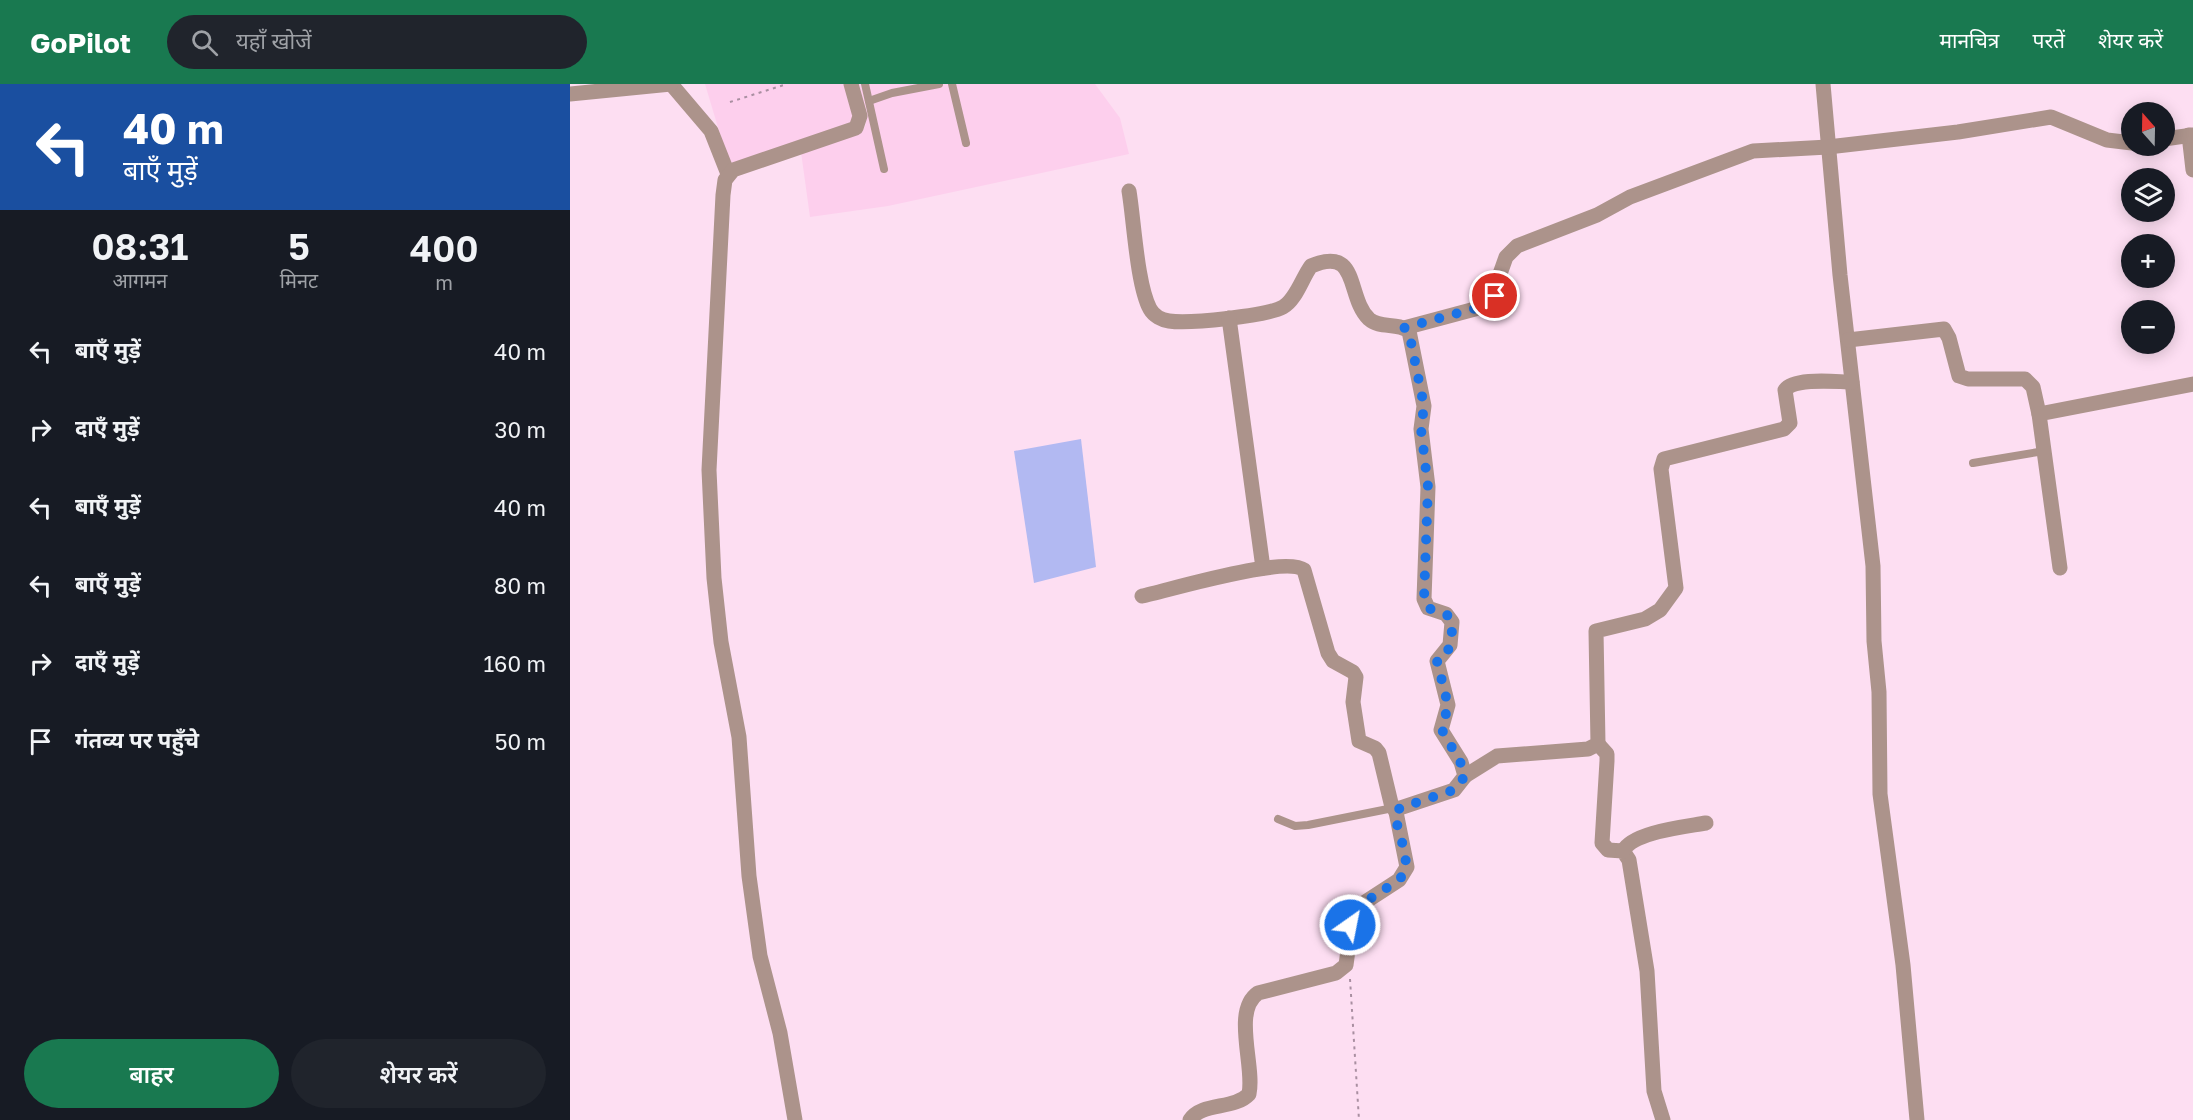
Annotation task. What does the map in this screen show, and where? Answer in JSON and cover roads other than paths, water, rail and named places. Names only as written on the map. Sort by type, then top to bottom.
[{"type":"street","points":[[570,94],[671,84],[711,131],[728,174],[723,195],[709,470],[714,578],[721,642],[739,737],[749,876],[760,956],[780,1033],[795,1120]]},
{"type":"street","points":[[728,174],[856,128],[860,116],[851,84]]},
{"type":"street","points":[[1823,84],[1852,382],[1873,566],[1874,641],[1879,692],[1880,794],[1903,965],[1917,1120]]},
{"type":"street","points":[[1129,191],[1143,285],[1150,310],[1167,321],[1229,318],[1281,309],[1291,302],[1311,266],[1334,261],[1343,265],[1349,272],[1360,304],[1369,318],[1378,324],[1404,328],[1484,306],[1495,296],[1506,257],[1516,246],[1597,214],[1630,197],[1747,152],[1828,147],[2003,126],[2051,117],[2107,140],[2121,142]]},
{"type":"street","points":[[2175,138],[2191,135],[2193,170]]},
{"type":"street","points":[[1229,318],[1263,568]]},
{"type":"street","points":[[1404,328],[1410,337],[1424,406],[1421,429],[1428,487],[1424,599],[1428,608],[1449,616],[1452,631],[1448,651],[1438,657],[1437,661],[1448,705],[1442,730],[1464,769],[1465,776]]},
{"type":"street","points":[[1848,340],[1944,329],[1949,338],[1959,376],[1968,379],[2025,379],[2033,387],[2039,414],[2060,568]]},
{"type":"street","points":[[1623,851],[1608,850],[1602,843],[1607,754],[1598,744],[1596,631],[1645,619],[1660,610],[1676,588],[1661,464],[1672,456],[1784,429],[1790,423],[1785,390],[1790,384],[1810,381],[1852,382]]},
{"type":"street","points":[[2039,414],[2193,384]]},
{"type":"street","points":[[1142,596],[1263,568],[1288,565],[1298,566],[1304,570],[1328,653],[1333,661],[1353,672],[1356,677],[1353,702],[1357,735],[1359,741],[1375,748],[1379,753],[1395,810],[1407,867],[1399,880],[1359,906],[1353,913],[1346,965],[1336,973],[1257,993],[1252,997],[1245,1011],[1249,1094],[1236,1102],[1200,1112],[1190,1120]]},
{"type":"street","points":[[1395,810],[1454,790],[1465,776],[1497,756],[1588,749],[1598,744]]},
{"type":"street","points":[[1623,851],[1630,841],[1643,836],[1706,823]]},
{"type":"street","points":[[1623,851],[1629,860],[1647,971],[1653,1083],[1663,1120]]},
{"type":"lane","points":[[865,84],[884,169]]},
{"type":"lane","points":[[869,102],[892,93],[939,84]]},
{"type":"lane","points":[[952,84],[966,143]]},
{"type":"lane","points":[[1973,463],[2044,451]]},
{"type":"lane","points":[[1278,819],[1295,826],[1395,810]]},
{"type":"water","points":[[1081,439],[1096,567],[1034,583],[1014,451]]}]
